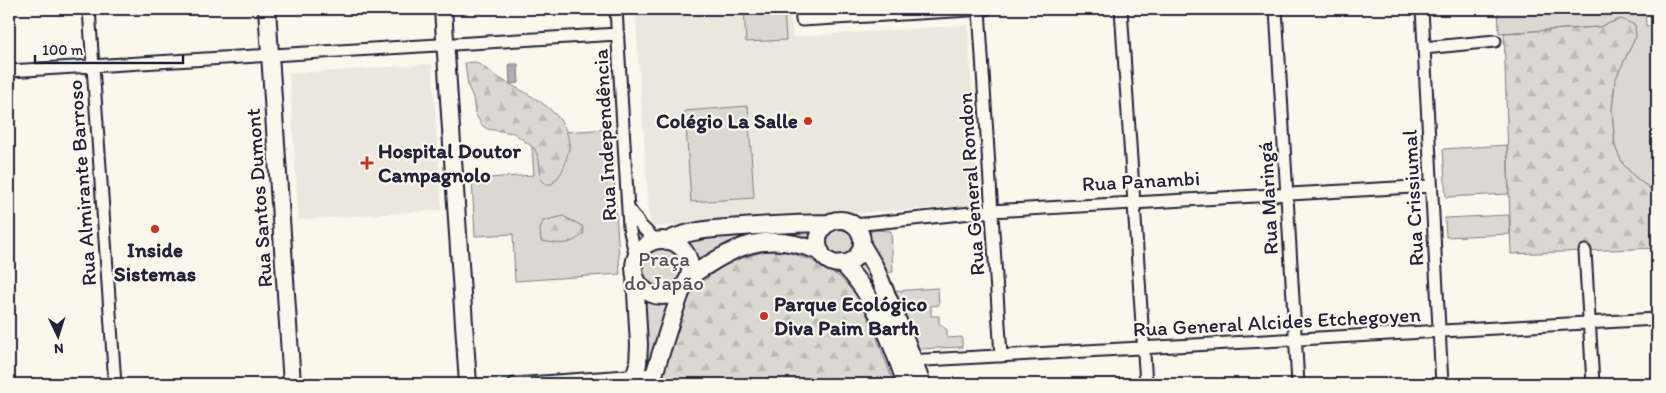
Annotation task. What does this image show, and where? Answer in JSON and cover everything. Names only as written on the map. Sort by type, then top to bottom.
[{"type":"street","name":"Rua Almirante Barroso","points":[[89,9],[115,384]]},
{"type":"street","name":"Rua Santos Dumont","points":[[267,9],[292,384]]},
{"type":"street","points":[[443,9],[468,384]]},
{"type":"street","name":"Rua Independência","points":[[616,9],[627,206],[636,265]]},
{"type":"street","name":"Rua General Rondon","points":[[979,9],[990,211],[1001,356]]},
{"type":"street","points":[[802,14],[986,9]]},
{"type":"street","points":[[1121,9],[1146,384]]},
{"type":"street","name":"Rua Maringá","points":[[1276,9],[1298,384]]},
{"type":"street","name":"Rua Crissiumal","points":[[1422,9],[1442,384]]},
{"type":"street","points":[[9,71],[618,34]]},
{"type":"street","points":[[1424,48],[1495,42]]},
{"type":"street","name":"Rua Panambi","points":[[854,224],[990,211],[1431,186]]},
{"type":"street","points":[[514,384],[653,379],[672,318],[690,270],[690,261],[686,253],[679,246],[661,241],[641,226],[627,206]]},
{"type":"street","points":[[633,380],[638,364],[639,345],[636,265],[643,248],[686,233],[709,229],[788,223],[830,223],[843,220],[854,224],[859,230],[862,244],[853,259],[842,264]]},
{"type":"street","points":[[830,223],[820,233],[821,252],[828,260],[842,264],[856,278],[922,384]]},
{"type":"street","points":[[636,265],[638,282],[646,291],[660,296],[674,294],[686,282],[726,254],[755,244],[766,242],[790,243],[821,252]]},
{"type":"street","points":[[862,244],[875,267],[906,361],[906,384]]},
{"type":"street","points":[[1585,251],[1593,384]]},
{"type":"street","name":"Rua General Alcides Etchegoyen","points":[[906,361],[1657,319]]},
{"type":"shaded area","name":"Colégio La Salle","points":[[635,9],[790,9],[793,37],[968,25],[979,205],[650,227]]},
{"type":"shaded area","name":"Hospital Doutor Campagnolo","points":[[432,64],[442,210],[299,220],[289,74]]},
{"type":"green space","points":[[744,9],[784,9],[786,40],[746,42]]},
{"type":"green space","points":[[1498,9],[1645,9],[1646,26],[1657,25],[1657,194],[1635,177],[1623,164],[1615,147],[1612,111],[1615,80],[1636,36],[1621,19],[1599,27],[1499,33]]},
{"type":"green space","points":[[1621,19],[1635,25],[1636,36],[1615,80],[1612,111],[1615,147],[1623,164],[1635,177],[1657,194],[1657,248],[1511,254],[1504,33],[1599,27]]},
{"type":"green space","points":[[475,62],[534,98],[553,112],[561,121],[566,131],[569,148],[560,175],[552,184],[545,184],[541,180],[539,160],[535,149],[514,133],[487,129],[481,124],[475,113],[473,98],[468,86],[465,63]]},
{"type":"green space","points":[[748,106],[754,198],[691,202],[685,111]]},
{"type":"green space","points":[[611,129],[620,274],[515,281],[513,234],[475,236],[472,179],[534,175],[531,134]]},
{"type":"green space","points":[[1507,145],[1509,194],[1446,197],[1443,149]]},
{"type":"green space","points":[[1509,215],[1510,234],[1446,237],[1445,218]]},
{"type":"green space","points":[[563,216],[582,226],[584,233],[574,241],[564,243],[541,241],[540,229],[543,221]]},
{"type":"green space","name":"Parque Ecológico Diva Paim Barth","points":[[843,220],[866,256],[916,384],[638,384],[643,369],[637,264],[645,253],[652,248],[665,246],[674,239],[727,236]]},
{"type":"green space","points":[[875,230],[891,231],[893,272],[881,273],[865,241],[868,233]]},
{"type":"green space","name":"Parque Ecológico Diva Paim Barth","points":[[766,251],[787,252],[809,259],[840,277],[860,299],[894,384],[659,384],[677,323],[685,304],[693,292],[704,280],[724,266],[739,259]]},
{"type":"green space","points":[[938,288],[939,305],[931,306],[931,316],[939,316],[939,323],[947,330],[947,338],[962,337],[962,347],[919,349],[893,291]]},
{"type":"water","points":[[509,64],[518,64],[519,83],[510,84]]},
{"type":"place","name":"Colégio La Salle","points":[[808,121]]},
{"type":"place","name":"Hospital Doutor Campagnolo","points":[[367,163]]},
{"type":"place","name":"Inside Sistemas","points":[[155,229]]},
{"type":"place","name":"Parque Ecológico Diva Paim Barth","points":[[764,316]]},
{"type":"park label","name":"Praça do Japão","points":[[664,271]]}]
